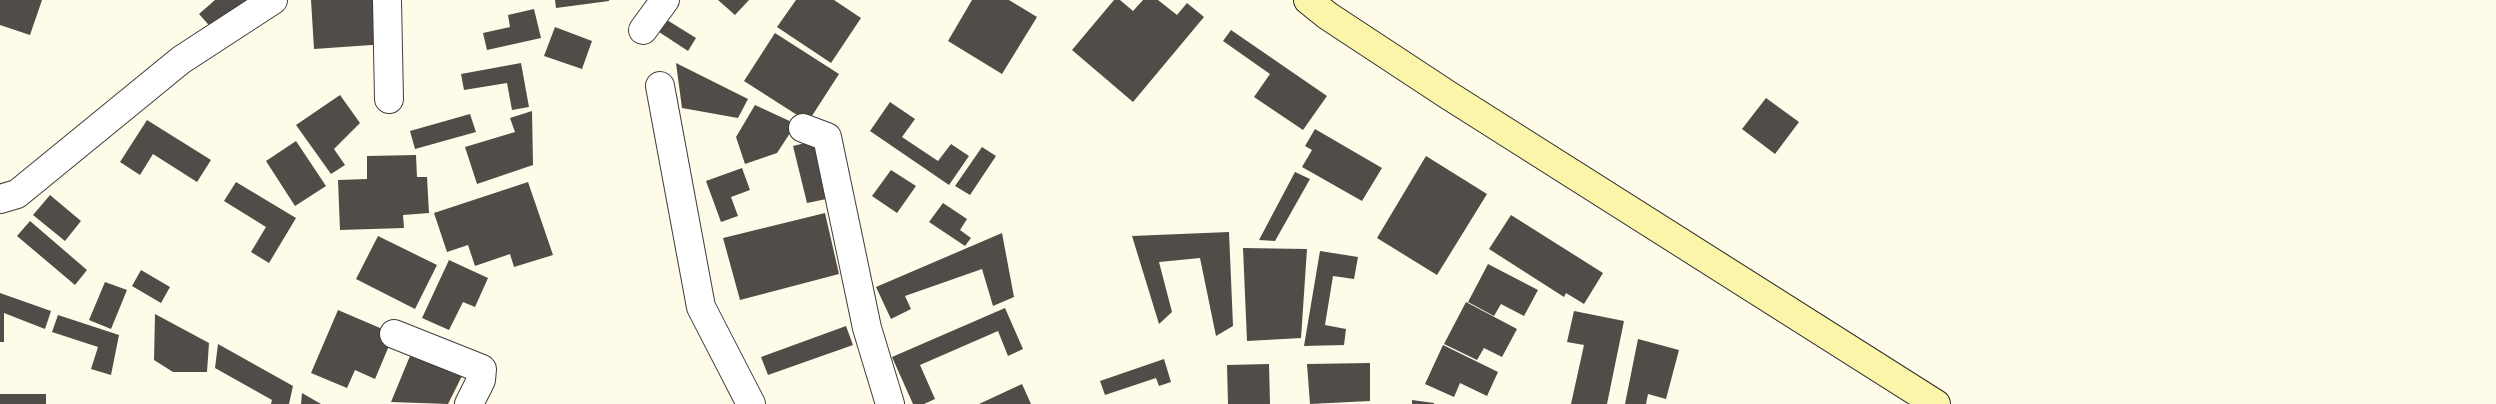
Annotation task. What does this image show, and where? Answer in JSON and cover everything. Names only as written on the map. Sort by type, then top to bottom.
[{"type":"main road","points":[[1308,0],[1328,16],[1448,95],[1936,404]]},
{"type":"street","points":[[0,199],[17,194],[181,60],[273,0]]},
{"type":"street","points":[[387,0],[389,99]]},
{"type":"street","points":[[643,30],[665,0]]},
{"type":"street","points":[[660,86],[701,307],[751,404]]},
{"type":"street","points":[[802,128],[827,137],[867,328],[890,404]]},
{"type":"street","points":[[394,334],[482,369],[481,380],[469,404]]},
{"type":"building","points":[[0,0],[42,0],[30,35],[0,25]]},
{"type":"building","points":[[215,0],[253,0],[215,32],[199,14]]},
{"type":"building","points":[[311,0],[384,0],[386,44],[314,49]]},
{"type":"building","points":[[555,0],[609,0],[609,1],[556,8]]},
{"type":"building","points":[[718,0],[749,0],[735,15]]},
{"type":"building","points":[[796,0],[834,0],[861,18],[831,63],[777,27]]},
{"type":"building","points":[[972,0],[1009,0],[1037,17],[1002,74],[948,41]]},
{"type":"building","points":[[1114,0],[1120,0],[1133,11],[1143,0],[1158,0],[1177,15],[1187,3],[1204,17],[1133,102],[1072,50]]},
{"type":"building","points":[[534,9],[541,38],[487,50],[483,33],[510,27],[508,15]]},
{"type":"building","points":[[667,20],[696,38],[688,51],[659,32]]},
{"type":"building","points":[[555,27],[592,41],[582,69],[544,56]]},
{"type":"building","points":[[1231,30],[1327,96],[1303,130],[1254,97],[1270,74],[1223,41]]},
{"type":"building","points":[[775,33],[839,74],[808,122],[744,81]]},
{"type":"building","points":[[521,63],[529,107],[512,110],[507,83],[464,90],[461,74]]},
{"type":"building","points":[[676,63],[748,99],[738,118],[682,108]]},
{"type":"building","points":[[340,95],[360,123],[334,149],[345,165],[331,174],[296,125]]},
{"type":"building","points":[[1766,98],[1799,122],[1775,154],[1742,129]]},
{"type":"building","points":[[890,102],[915,119],[902,137],[938,161],[951,144],[969,156],[949,185],[870,131]]},
{"type":"building","points":[[755,105],[796,124],[777,153],[745,164],[736,137]]},
{"type":"building","points":[[532,111],[533,165],[477,184],[465,147],[515,132],[510,118]]},
{"type":"building","points":[[470,114],[476,132],[415,149],[410,131]]},
{"type":"building","points":[[147,120],[211,160],[197,182],[153,154],[140,175],[120,162]]},
{"type":"building","points":[[1315,129],[1382,168],[1362,201],[1302,167],[1312,150],[1305,146]]},
{"type":"building","points":[[822,139],[836,197],[807,203],[793,146]]},
{"type":"building","points":[[296,141],[326,186],[295,206],[266,161]]},
{"type":"building","points":[[982,147],[996,156],[970,195],[955,186]]},
{"type":"building","points":[[416,155],[417,177],[427,177],[429,213],[403,215],[404,228],[340,230],[338,180],[367,179],[367,156]]},
{"type":"building","points":[[1426,156],[1487,194],[1437,275],[1377,238]]},
{"type":"building","points":[[742,168],[750,190],[731,197],[738,216],[721,222],[706,181]]},
{"type":"building","points":[[891,170],[916,186],[897,213],[872,196]]},
{"type":"building","points":[[1295,172],[1310,179],[1275,241],[1259,240]]},
{"type":"building","points":[[236,182],[296,218],[269,263],[251,252],[266,227],[224,201]]},
{"type":"building","points":[[528,182],[553,255],[514,267],[510,254],[475,266],[468,245],[447,252],[434,213]]},
{"type":"building","points":[[50,195],[81,221],[65,241],[33,215]]},
{"type":"building","points":[[943,203],[967,219],[960,230],[971,238],[965,246],[929,222]]},
{"type":"building","points":[[825,213],[839,274],[740,300],[723,238]]},
{"type":"building","points":[[1511,215],[1603,273],[1584,304],[1566,293],[1564,297],[1489,249]]},
{"type":"building","points":[[30,221],[87,270],[75,285],[17,236]]},
{"type":"building","points":[[1229,232],[1233,326],[1216,336],[1200,258],[1159,262],[1172,312],[1159,324],[1132,236]]},
{"type":"building","points":[[1002,233],[1014,297],[993,306],[982,269],[905,296],[911,309],[891,319],[876,287]]},
{"type":"building","points":[[378,236],[437,265],[415,309],[356,279]]},
{"type":"building","points":[[1243,248],[1307,249],[1301,338],[1247,341]]},
{"type":"building","points":[[1320,251],[1358,257],[1354,279],[1333,276],[1325,325],[1346,329],[1344,345],[1304,346]]},
{"type":"building","points":[[449,260],[488,278],[475,307],[463,302],[449,330],[422,318]]},
{"type":"building","points":[[1488,264],[1538,290],[1524,316],[1501,304],[1494,316],[1468,302]]},
{"type":"building","points":[[141,270],[170,287],[161,303],[132,286]]},
{"type":"building","points":[[105,282],[127,290],[111,329],[89,320]]},
{"type":"building","points":[[0,293],[51,311],[45,329],[4,313],[4,342],[0,342]]},
{"type":"building","points":[[1466,302],[1517,329],[1502,357],[1484,348],[1477,360],[1444,344]]},
{"type":"building","points":[[1005,308],[1023,349],[1008,356],[998,331],[920,365],[935,399],[924,404],[913,404],[892,357]]},
{"type":"building","points":[[338,310],[394,334],[375,379],[355,370],[347,388],[311,373]]},
{"type":"building","points":[[1574,311],[1624,321],[1607,404],[1571,404],[1584,345],[1567,342]]},
{"type":"building","points":[[155,314],[209,343],[207,372],[173,372],[154,360]]},
{"type":"building","points":[[58,315],[119,335],[111,375],[91,369],[98,347],[52,332]]},
{"type":"building","points":[[846,326],[853,345],[768,375],[761,357]]},
{"type":"building","points":[[1638,339],[1679,350],[1666,399],[1648,394],[1646,404],[1625,404]]},
{"type":"building","points":[[218,344],[293,386],[289,404],[271,404],[272,400],[215,368]]},
{"type":"building","points":[[1443,345],[1498,372],[1487,396],[1460,383],[1454,397],[1425,384]]},
{"type":"building","points":[[410,356],[463,374],[448,404],[391,402]]},
{"type":"building","points":[[1164,359],[1171,382],[1159,386],[1156,378],[1105,395],[1100,381]]},
{"type":"building","points":[[1370,363],[1370,401],[1310,404],[1307,364]]},
{"type":"building","points":[[1269,364],[1270,404],[1228,404],[1227,365]]},
{"type":"building","points":[[1022,384],[1031,404],[979,404]]},
{"type":"building","points":[[302,393],[321,404],[301,404]]},
{"type":"building","points":[[0,394],[46,394],[46,404],[0,404]]},
{"type":"building","points":[[1412,400],[1434,403],[1434,404],[1412,404]]}]
